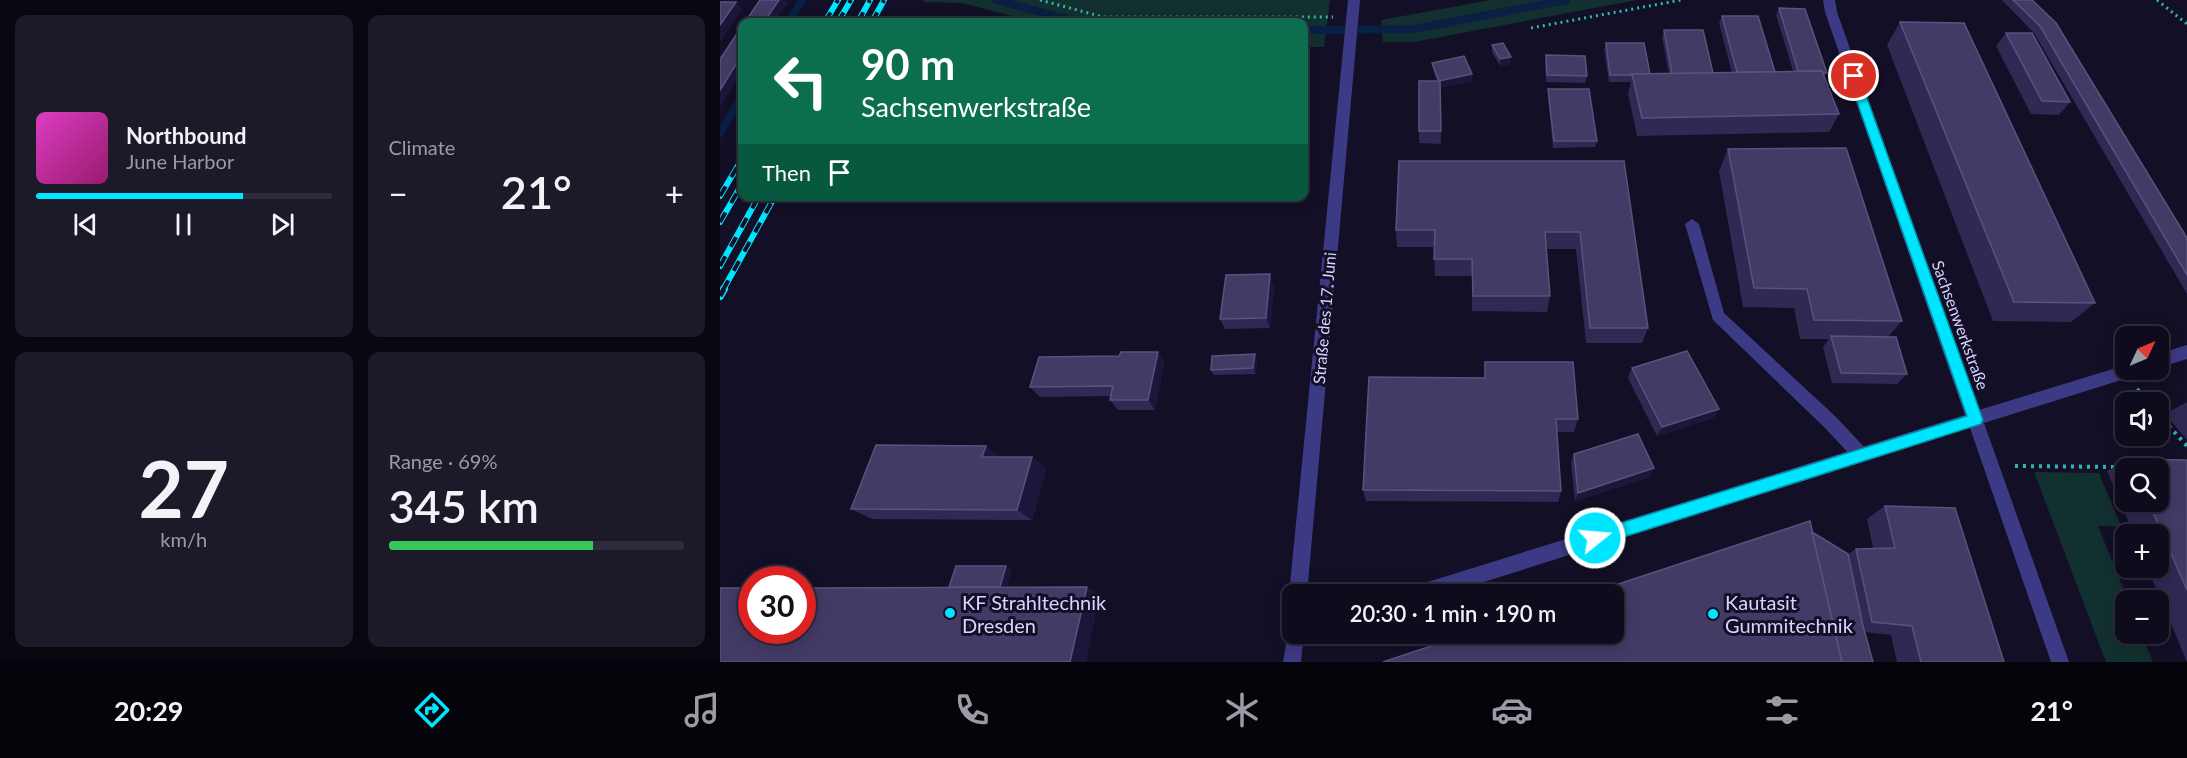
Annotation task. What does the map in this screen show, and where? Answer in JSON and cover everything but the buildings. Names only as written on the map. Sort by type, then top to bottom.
[{"type":"street","name":"Straße des 17. Juni","points":[[1299,584],[1354,0]]},
{"type":"street","name":"Sachsenwerkstraße","points":[[1829,0],[1831,12],[2060,662]]},
{"type":"street","points":[[1692,224],[1718,316],[1862,455]]},
{"type":"street","points":[[2169,358],[2187,352]]},
{"type":"street","points":[[1450,584],[2115,375]]},
{"type":"street","points":[[1292,662],[1294,644]]},
{"type":"path","points":[[1040,0],[1103,17],[1186,18]]},
{"type":"path","points":[[1531,28],[1681,0]]},
{"type":"path","points":[[2157,0],[2187,24]]},
{"type":"path","points":[[1308,19],[1351,20]]},
{"type":"path","points":[[2169,426],[2187,446]]},
{"type":"path","points":[[1992,466],[2115,468]]},
{"type":"green space","points":[[924,0],[1330,0],[1324,47],[1308,47],[1308,18],[1020,18],[962,3],[923,2]]},
{"type":"green space","points":[[1491,0],[1637,0],[1414,42],[1383,42],[1381,20]]},
{"type":"green space","points":[[2034,472],[2099,473],[2120,524],[2098,526],[2115,568],[2115,578],[2119,578],[2124,590],[2115,590],[2115,644],[2146,644],[2153,662],[2106,662]]},
{"type":"waterway","points":[[791,18],[802,0]]},
{"type":"waterway","points":[[996,0],[1063,18]]},
{"type":"waterway","points":[[1308,30],[1414,29],[1566,0]]},
{"type":"waterway","points":[[720,133],[738,104]]},
{"type":"railway","points":[[827,18],[838,0]]},
{"type":"railway","points":[[840,18],[851,0]]},
{"type":"railway","points":[[860,18],[870,0]]},
{"type":"railway","points":[[874,18],[884,0]]},
{"type":"railway","points":[[720,196],[738,166]]},
{"type":"railway","points":[[720,222],[738,191]]},
{"type":"railway","points":[[720,266],[756,201]]},
{"type":"railway","points":[[723,290],[772,201]]},
{"type":"railway","points":[[720,296],[724,289]]},
{"type":"place","name":"KF Strahltechnik Dresden","points":[[950,613]]},
{"type":"place","name":"Kautasit Gummitechnik","points":[[1713,614]]},
{"type":"route","points":[[1595,538],[1976,420],[1854,76]]}]
